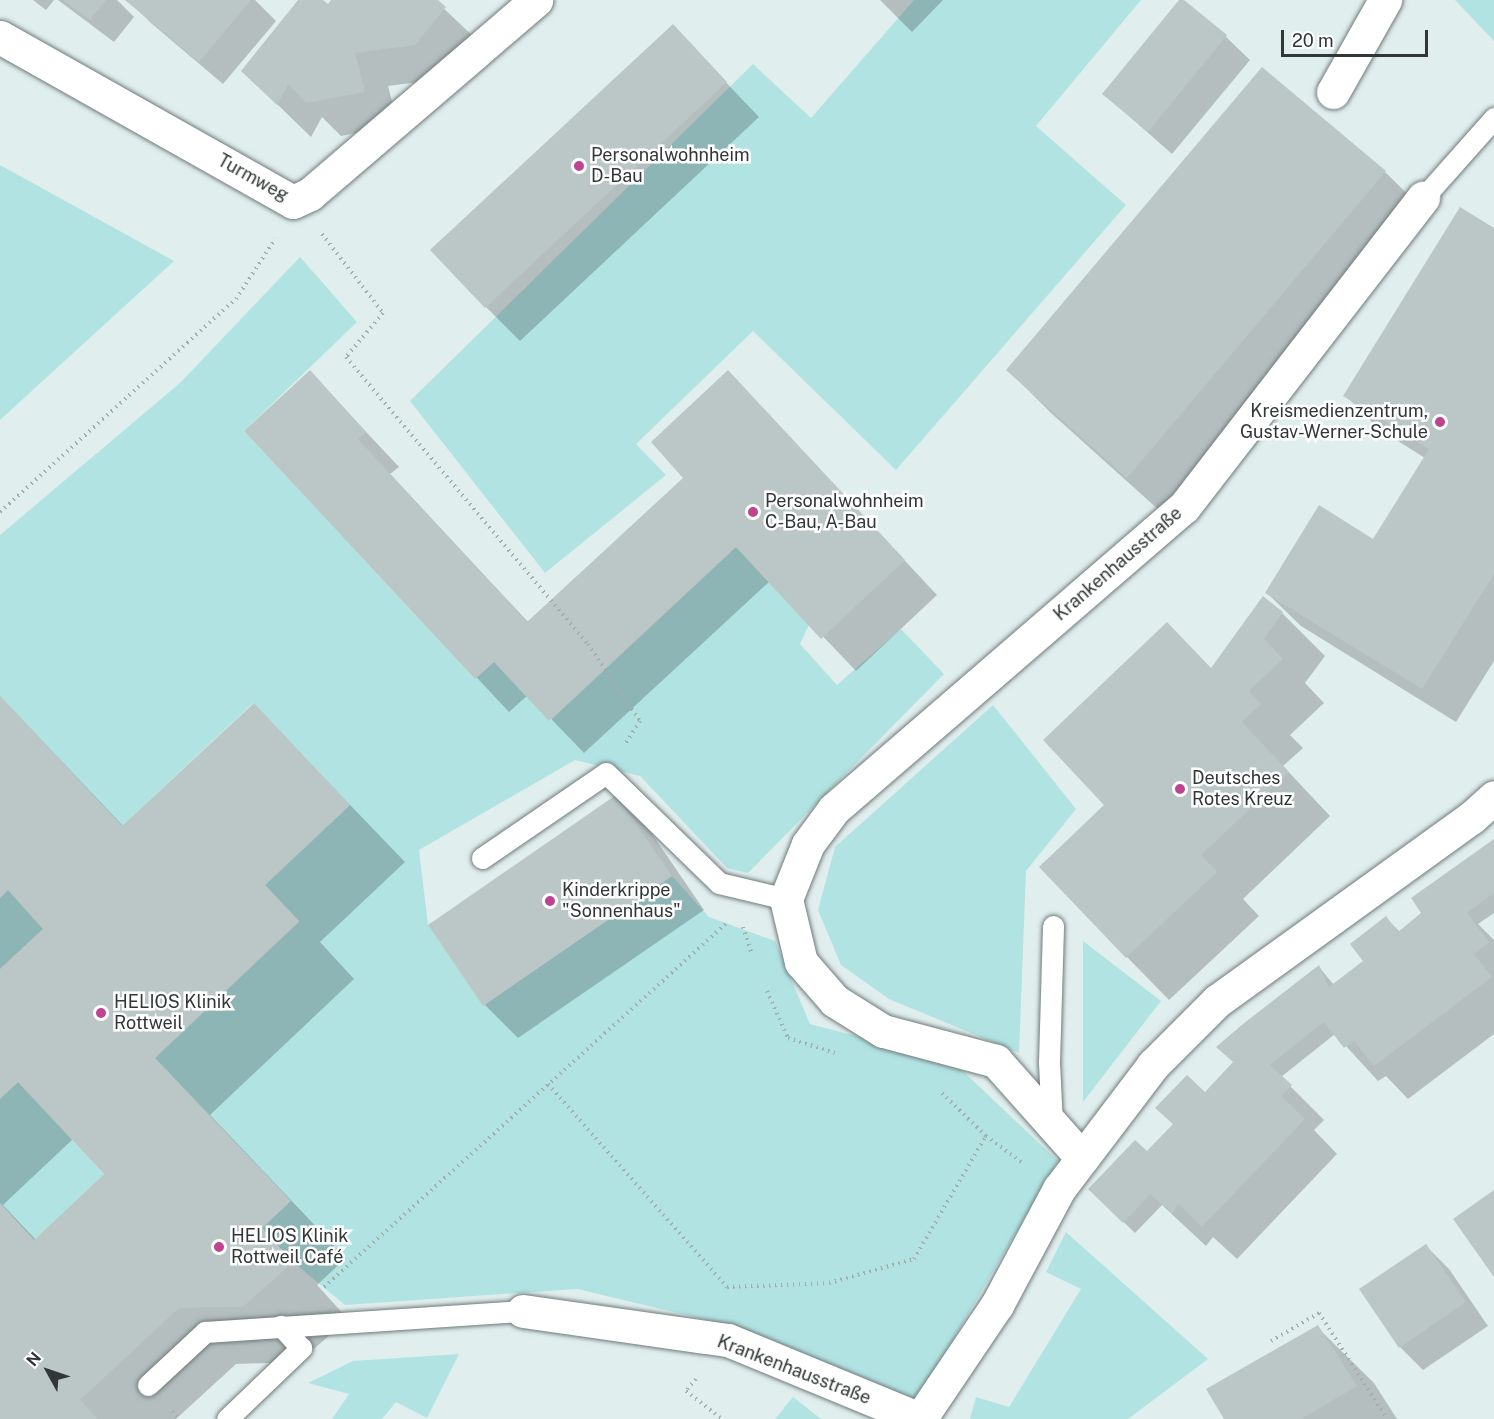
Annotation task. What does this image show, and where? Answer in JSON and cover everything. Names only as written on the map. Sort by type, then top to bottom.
[{"type":"street","name":"Turmweg","points":[[0,37],[293,202],[310,194],[536,0]]},
{"type":"street","points":[[1333,92],[1385,0]]},
{"type":"street","name":"Krankenhausstraße","points":[[786,899],[808,844],[834,809],[1184,507],[1422,198]]},
{"type":"street","name":"Krankenhausstraße","points":[[523,1311],[728,1340],[920,1419],[997,1305],[1059,1189],[1153,1065],[1217,1000],[1471,818],[1494,797]]},
{"type":"street","points":[[786,899],[801,962],[835,1001],[883,1031],[996,1061],[1082,1158]]},
{"type":"lane","points":[[1422,198],[1494,118]]},
{"type":"lane","points":[[482,858],[606,773],[719,884],[786,899]]},
{"type":"lane","points":[[1052,1124],[1049,1062],[1053,926]]},
{"type":"lane","points":[[148,1385],[205,1332],[523,1311]]},
{"type":"lane","points":[[226,1419],[301,1348],[281,1326]]},
{"type":"path","points":[[0,512],[236,299],[284,226],[293,202],[311,220],[383,313],[346,357],[588,644],[640,721],[606,773]]},
{"type":"path","points":[[281,1326],[739,912],[786,899]]},
{"type":"path","points":[[739,912],[753,955]]},
{"type":"path","points":[[765,987],[788,1038],[841,1055]]},
{"type":"path","points":[[548,1084],[727,1287],[829,1282],[914,1259],[986,1136],[937,1087]]},
{"type":"path","points":[[1271,1341],[1319,1313],[1387,1419]]},
{"type":"shaded area","points":[[914,0],[1141,0],[1036,126],[1126,205],[896,470],[753,331],[636,444],[666,475],[545,573],[410,401],[753,64],[811,118]]},
{"type":"shaded area","points":[[1455,0],[1494,0],[1494,41]]},
{"type":"shaded area","points":[[0,165],[174,261],[0,420]]},
{"type":"shaded area","points":[[300,257],[357,322],[244,431],[475,679],[494,662],[550,721],[736,547],[809,625],[800,644],[837,685],[901,629],[944,674],[748,873],[727,868],[640,776],[575,760],[419,850],[428,925],[483,1005],[672,876],[709,917],[775,941],[810,1024],[947,1056],[1058,1161],[914,1406],[720,1323],[577,1289],[345,1305],[293,1262],[262,1228],[290,1201],[155,1058],[299,922],[265,885],[350,805],[253,703],[122,826],[0,696],[0,535],[180,383]]},
{"type":"shaded area","points":[[993,705],[1076,809],[1026,871],[1019,1053],[889,999],[841,965],[818,910],[835,847]]},
{"type":"shaded area","points":[[8,890],[43,929],[0,969],[0,898]]},
{"type":"shaded area","points":[[1083,941],[1161,1001],[1083,1102]]},
{"type":"shaded area","points":[[18,1082],[104,1174],[34,1240],[0,1203],[0,1099]]},
{"type":"shaded area","points":[[1066,1232],[1208,1359],[1128,1419],[970,1419],[976,1397],[1009,1407],[1081,1289],[1046,1272]]},
{"type":"shaded area","points":[[459,1354],[427,1418],[396,1402],[382,1419],[332,1419],[349,1394],[308,1383],[353,1361]]},
{"type":"shaded area","points":[[793,1397],[821,1419],[775,1419]]},
{"type":"building","points":[[63,0],[106,0],[90,20]]},
{"type":"building","points":[[125,0],[251,0],[199,62]]},
{"type":"building","points":[[298,0],[323,0],[328,4],[331,0],[438,0],[446,7],[415,45],[355,53],[365,92],[306,103],[288,84],[277,105],[241,71]]},
{"type":"building","points":[[1179,0],[1184,0],[1227,35],[1148,132],[1102,94]]},
{"type":"building","name":"Personalwohnheim D-Bau","points":[[673,24],[727,82],[485,308],[430,250]]},
{"type":"building","points":[[1262,67],[1386,171],[1127,478],[1006,370]]},
{"type":"building","name":"Kreismedienzentrum, Gustav-Werner-Schule","points":[[1460,207],[1494,228],[1494,574],[1422,689],[1265,593],[1319,505],[1373,539],[1429,449],[1343,396]]},
{"type":"building","name":"Personalwohnheim C-Bau, A-Bau","points":[[310,370],[366,432],[358,439],[527,622],[683,478],[651,442],[728,370],[905,560],[821,639],[736,547],[549,721],[494,662],[475,679],[244,431]]},
{"type":"building","name":"Deutsches Rotes Kreuz","points":[[1263,596],[1283,612],[1264,639],[1283,659],[1249,691],[1261,704],[1242,722],[1289,772],[1201,855],[1217,872],[1126,958],[1039,867],[1104,805],[1043,740],[1167,622],[1211,668]]},
{"type":"building","name":"HELIOS Klinik Rottweil","points":[[0,696],[122,826],[254,703],[350,805],[265,885],[299,921],[155,1058],[291,1201],[262,1228],[293,1262],[243,1307],[179,1308],[80,1400],[98,1419],[0,1419],[0,1203],[34,1240],[104,1174],[18,1082],[0,1099],[0,969],[43,929],[8,890],[0,898]]},
{"type":"building","name":"Kinderkrippe \"Sonnenhaus\"","points":[[616,795],[672,876],[483,1006],[428,925]]},
{"type":"building","points":[[1494,839],[1494,893],[1467,913],[1489,942],[1474,954],[1492,977],[1374,1066],[1354,1041],[1344,1048],[1324,1022],[1270,1065],[1292,1085],[1281,1096],[1305,1119],[1202,1227],[1179,1204],[1172,1213],[1150,1194],[1123,1223],[1088,1189],[1135,1140],[1147,1151],[1173,1124],[1155,1108],[1187,1075],[1205,1092],[1233,1062],[1216,1047],[1319,965],[1329,987],[1363,961],[1350,944],[1386,916],[1398,932],[1421,913],[1411,898]]},
{"type":"building","points":[[1494,1190],[1494,1277],[1453,1219]]},
{"type":"building","points":[[1426,1244],[1466,1302],[1399,1348],[1359,1289]]},
{"type":"building","points":[[1318,1325],[1357,1386],[1301,1419],[1224,1419],[1206,1389]]},
{"type":"place","name":"Personalwohnheim D-Bau","points":[[579,166]]},
{"type":"place","name":"Kreismedienzentrum, Gustav-Werner-Schule","points":[[1440,422]]},
{"type":"place","name":"Personalwohnheim C-Bau, A-Bau","points":[[753,512]]},
{"type":"place","name":"Deutsches Rotes Kreuz","points":[[1180,789]]},
{"type":"place","name":"Kinderkrippe \"Sonnenhaus\"","points":[[550,901]]},
{"type":"place","name":"HELIOS Klinik Rottweil","points":[[101,1013]]},
{"type":"place","name":"HELIOS Klinik Rottweil Café","points":[[219,1247]]}]
